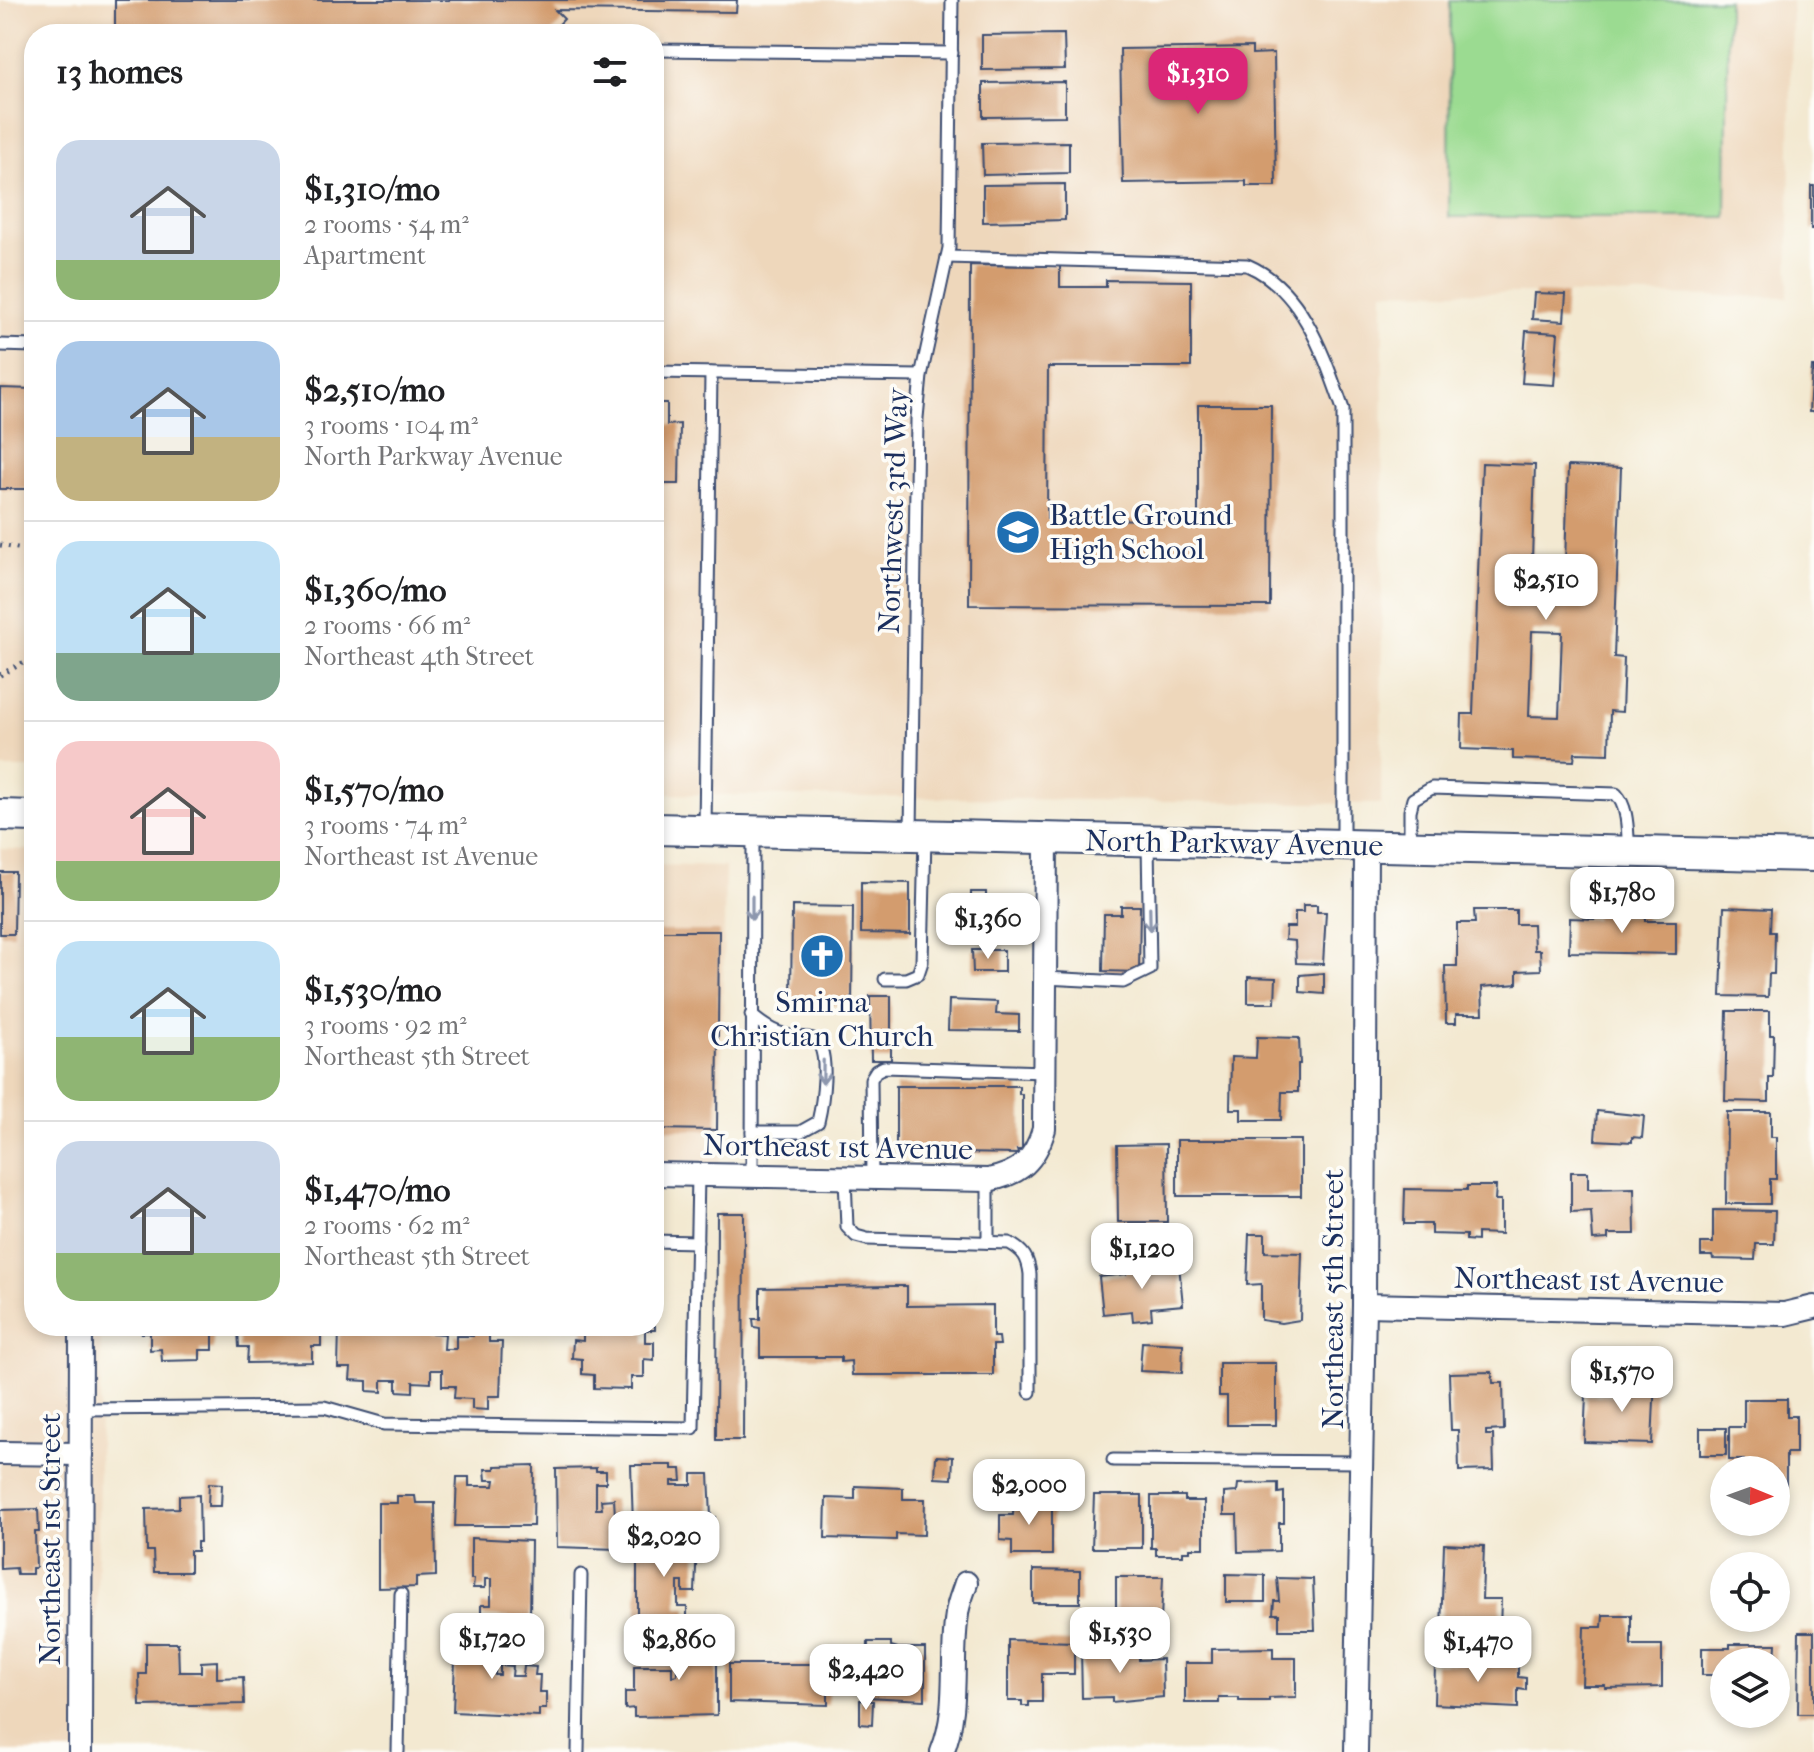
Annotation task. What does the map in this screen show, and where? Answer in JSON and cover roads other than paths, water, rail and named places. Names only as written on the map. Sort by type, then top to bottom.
[{"type":"street","points":[[0,815],[24,816]]},
{"type":"street","name":"North Parkway Avenue","points":[[664,829],[1814,856]]},
{"type":"street","points":[[1044,1072],[1046,839]]},
{"type":"street","name":"Northeast 5th Street","points":[[1354,845],[1364,1305],[1356,1752]]},
{"type":"street","name":"Northeast 1st Avenue","points":[[664,1174],[988,1180],[1020,1170],[1033,1158],[1044,1129],[1044,1072]]},
{"type":"street","name":"Northeast 1st Avenue","points":[[1364,1305],[1785,1314],[1814,1309]]},
{"type":"street","name":"Northeast 1st Street","points":[[80,1752],[81,1336]]},
{"type":"street","points":[[0,1453],[81,1454]]},
{"type":"street","points":[[942,1752],[948,1737],[957,1613],[966,1583]]},
{"type":"lane","name":"Northwest 3rd Way","points":[[885,979],[906,979],[918,974],[922,962],[915,474],[921,376],[947,257],[952,0]]},
{"type":"lane","points":[[664,50],[952,53]]},
{"type":"lane","points":[[947,257],[1247,265],[1261,271],[1302,313],[1323,353],[1343,409],[1354,845]]},
{"type":"lane","points":[[0,345],[24,346]]},
{"type":"lane","points":[[664,372],[921,376]]},
{"type":"lane","points":[[705,830],[711,373]]},
{"type":"lane","points":[[1410,847],[1413,799],[1432,788],[1616,794],[1625,810],[1629,852]]},
{"type":"lane","points":[[752,1176],[753,830]]},
{"type":"lane","points":[[1045,978],[1123,982],[1150,969],[1148,841]]},
{"type":"lane","points":[[751,1015],[767,1029],[814,1039],[821,1048],[824,1062],[818,1122],[800,1132],[752,1132]]},
{"type":"lane","points":[[872,1178],[871,1079],[876,1071],[884,1067],[1044,1072]]},
{"type":"lane","points":[[81,1409],[324,1407],[384,1424],[693,1428],[698,1175]]},
{"type":"lane","points":[[845,1178],[847,1227],[856,1236],[867,1239],[1009,1243],[1021,1249],[1028,1260],[1030,1392]]},
{"type":"lane","points":[[988,1180],[988,1242]]},
{"type":"lane","points":[[664,1241],[697,1242]]},
{"type":"lane","points":[[1113,1460],[1362,1462]]},
{"type":"lane","points":[[578,1752],[581,1575]]},
{"type":"lane","points":[[398,1752],[401,1594]]},
{"type":"place","name":"Battle Ground High School","points":[[1018,532]]},
{"type":"place","name":"Smirna Christian Church","points":[[822,956]]}]
